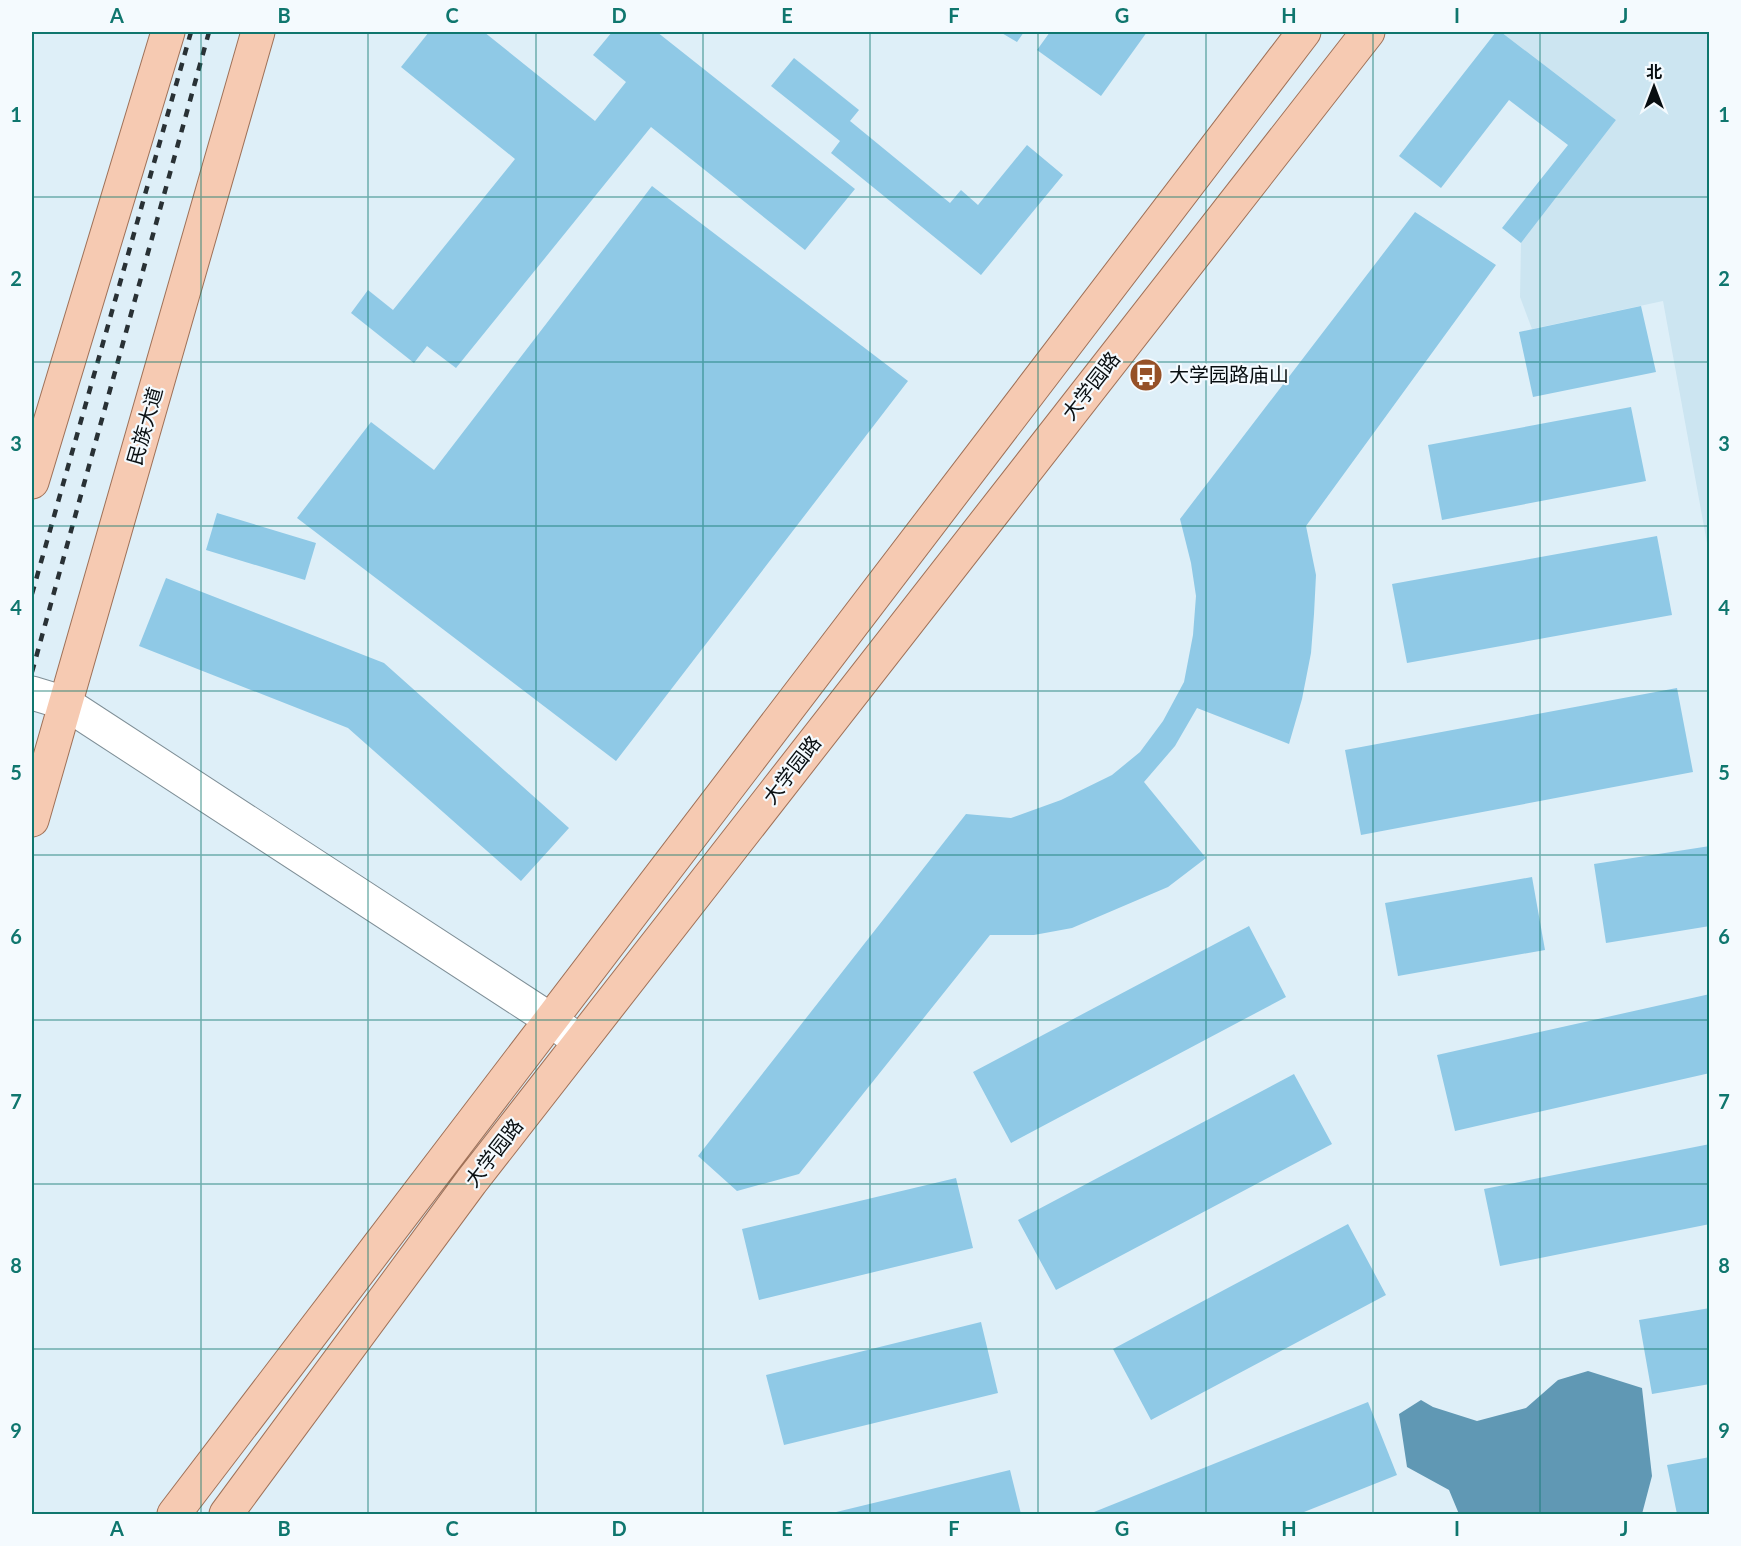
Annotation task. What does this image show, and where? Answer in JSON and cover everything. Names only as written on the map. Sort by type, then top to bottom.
[{"type":"main road","points":[[32,482],[168,32]]},
{"type":"main road","name":"民族大道","points":[[32,820],[258,32]]},
{"type":"main road","name":"大学园路","points":[[174,1515],[1304,32]]},
{"type":"main road","name":"大学园路","points":[[226,1515],[471,1182],[1368,32]]},
{"type":"street","points":[[32,693],[65,703],[551,1020],[580,1042]]},
{"type":"shaded area","points":[[1501,32],[1709,32],[1709,554],[1663,301],[1532,329],[1520,297],[1521,243],[1616,120]]},
{"type":"water","points":[[1588,1371],[1642,1388],[1652,1476],[1642,1514],[1459,1514],[1449,1490],[1407,1467],[1399,1414],[1421,1400],[1433,1407],[1477,1421],[1526,1408],[1558,1380]]},
{"type":"building","points":[[429,32],[484,32],[595,121],[626,82],[593,55],[612,32],[657,32],[855,189],[805,250],[651,127],[456,368],[427,346],[414,363],[351,313],[368,290],[393,310],[515,159],[401,67]]},
{"type":"building","points":[[1000,32],[1024,32],[1017,42]]},
{"type":"building","points":[[1050,32],[1147,32],[1101,96],[1037,50]]},
{"type":"building","points":[[1496,32],[1501,32],[1616,120],[1521,243],[1502,228],[1568,145],[1509,100],[1441,188],[1399,156]]},
{"type":"building","points":[[794,58],[859,110],[850,121],[950,203],[961,190],[978,205],[1027,145],[1063,175],[981,275],[831,153],[840,141],[771,86]]},
{"type":"building","points":[[652,186],[908,381],[616,761],[297,518],[371,422],[434,470]]},
{"type":"building","points":[[1415,212],[1496,265],[1306,526],[1316,575],[1311,653],[1302,699],[1289,744],[1197,708],[1175,746],[1144,782],[1206,858],[1168,887],[1072,928],[1034,935],[990,935],[799,1174],[737,1191],[698,1156],[966,814],[1011,818],[1061,800],[1112,775],[1140,752],[1163,721],[1184,682],[1193,635],[1196,596],[1191,563],[1180,519]]},
{"type":"building","points":[[1641,306],[1656,372],[1533,397],[1519,332]]},
{"type":"building","points":[[1631,407],[1646,481],[1442,520],[1428,445]]},
{"type":"building","points":[[217,513],[316,543],[305,580],[206,550]]},
{"type":"building","points":[[1657,536],[1672,615],[1407,663],[1392,584]]},
{"type":"building","points":[[166,578],[384,663],[569,828],[521,881],[348,728],[139,646]]},
{"type":"building","points":[[1677,688],[1693,772],[1361,835],[1345,750]]},
{"type":"building","points":[[1710,846],[1710,926],[1606,943],[1594,864]]},
{"type":"building","points":[[1532,877],[1545,950],[1398,976],[1385,903]]},
{"type":"building","points":[[1249,926],[1286,997],[1011,1143],[973,1072]]},
{"type":"building","points":[[1710,994],[1710,1073],[1455,1131],[1437,1055]]},
{"type":"building","points":[[1294,1074],[1332,1144],[1056,1290],[1018,1220]]},
{"type":"building","points":[[1710,1144],[1710,1224],[1500,1266],[1484,1189]]},
{"type":"building","points":[[956,1178],[973,1248],[759,1300],[742,1229]]},
{"type":"building","points":[[1348,1224],[1386,1295],[1151,1420],[1113,1349]]},
{"type":"building","points":[[1710,1308],[1710,1384],[1652,1394],[1639,1320]]},
{"type":"building","points":[[981,1322],[998,1393],[784,1445],[766,1375]]},
{"type":"building","points":[[1368,1402],[1397,1475],[1299,1514],[1095,1514],[1094,1512]]},
{"type":"building","points":[[1710,1457],[1710,1514],[1677,1514],[1667,1465]]},
{"type":"building","points":[[1010,1470],[1021,1514],[828,1514]]},
{"type":"railway","points":[[32,594],[191,32]]},
{"type":"railway","points":[[32,672],[209,32]]},
{"type":"place","name":"大学园路庙山","points":[[1146,375]]}]
